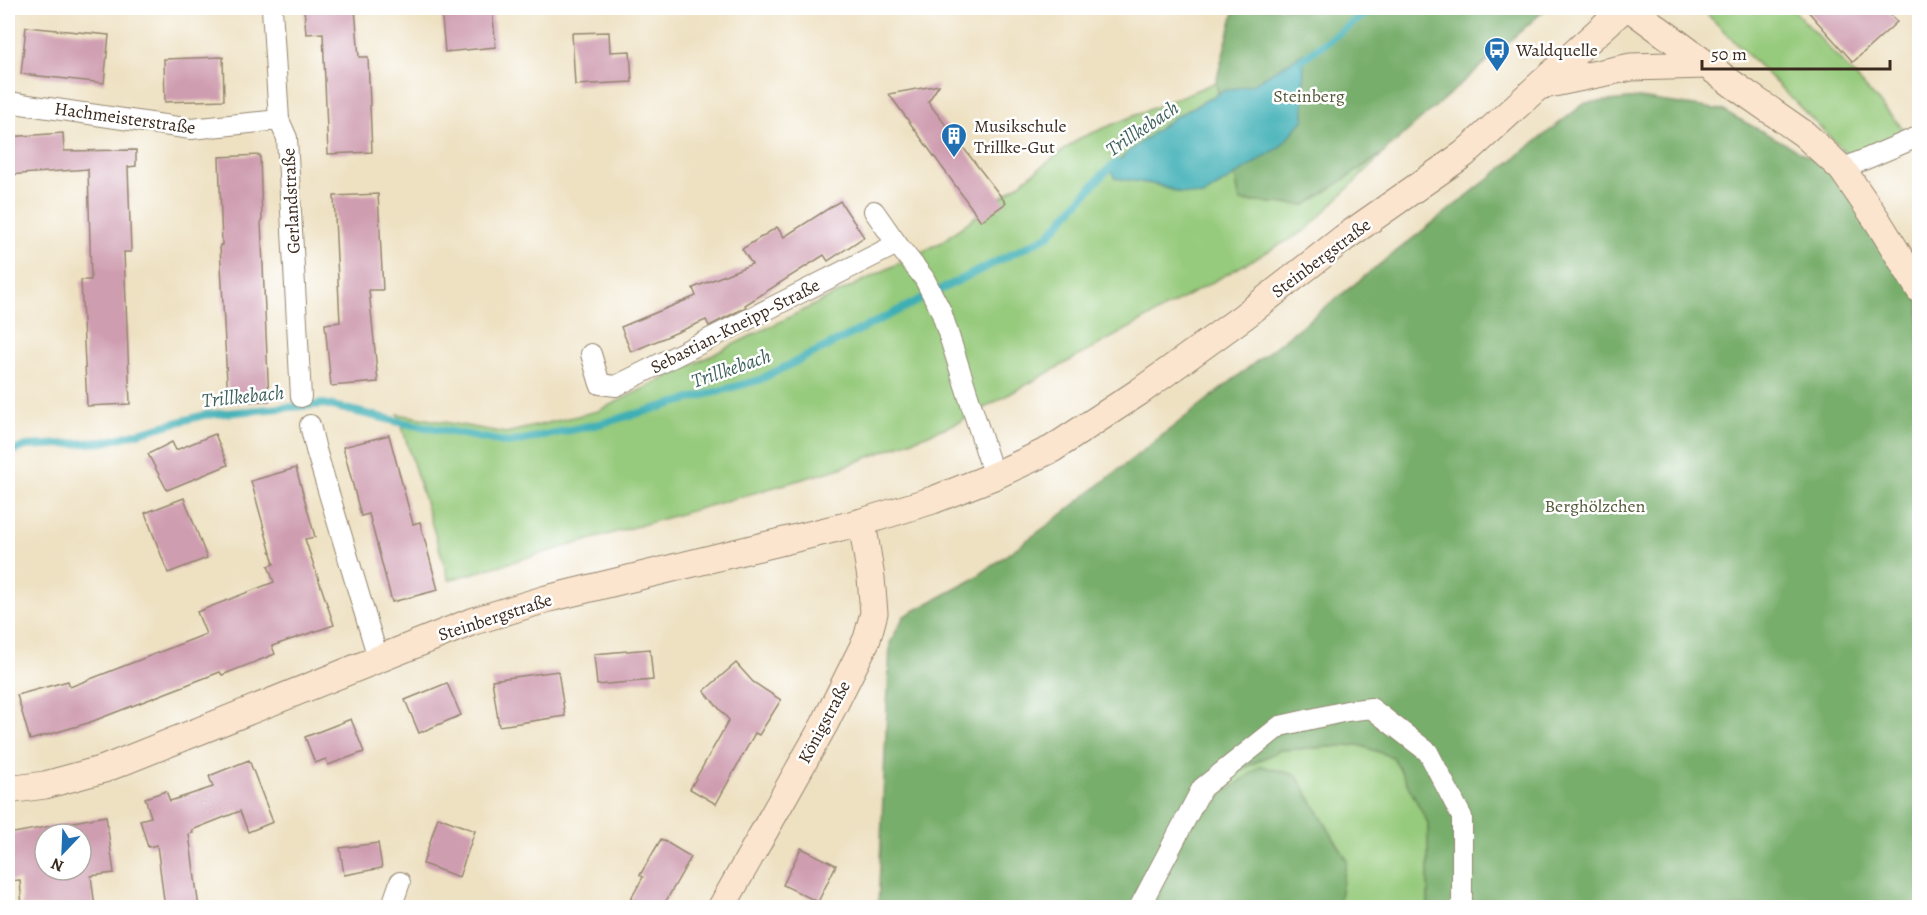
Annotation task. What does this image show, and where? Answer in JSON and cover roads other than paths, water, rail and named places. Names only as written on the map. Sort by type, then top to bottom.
[{"type":"main road","name":"Steinbergstraße","points":[[8,790],[45,785],[104,770],[471,622],[546,599],[862,522],[933,500],[994,476],[1052,449],[1149,385],[1243,317],[1344,238],[1464,154],[1624,8]]},
{"type":"main road","points":[[1630,8],[1804,134],[1842,169],[1920,290]]},
{"type":"main road","points":[[1538,86],[1631,67],[1707,65]]},
{"type":"main road","name":"Königstraße","points":[[721,908],[824,725],[867,639],[874,613],[862,522]]},
{"type":"street","name":"Gerlandstraße","points":[[272,8],[279,120],[287,138],[301,397]]},
{"type":"street","name":"Hachmeisterstraße","points":[[8,102],[191,129],[279,120]]},
{"type":"street","points":[[1842,169],[1920,136]]},
{"type":"street","points":[[874,211],[924,278],[941,311],[994,476]]},
{"type":"street","name":"Sebastian-Kneipp-Straße","points":[[591,354],[600,384],[616,386],[897,244]]},
{"type":"street","points":[[310,425],[378,658]]},
{"type":"street","points":[[1139,908],[1202,788],[1280,726],[1371,708],[1428,752],[1462,817],[1462,908]]},
{"type":"street","points":[[391,908],[400,882]]},
{"type":"water","points":[[1304,53],[1304,119],[1280,147],[1203,196],[1115,178],[1111,168],[1129,151],[1173,118],[1223,91],[1251,85]]},
{"type":"waterway","name":"Trillkebach","points":[[1297,63],[1373,8]]},
{"type":"waterway","name":"Trillkebach","points":[[8,453],[26,446],[105,442],[204,415],[324,404],[404,423],[509,443],[599,424],[759,380],[1048,236],[1104,173],[1117,163]]},
{"type":"place","name":"Waldquelle","points":[[1497,73]]},
{"type":"place","name":"Musikschule Trillke-Gut","points":[[954,159]]},
{"type":"park label","name":"Steinberg","points":[[1309,96]]},
{"type":"park label","name":"Berghölzchen","points":[[1595,506]]}]
